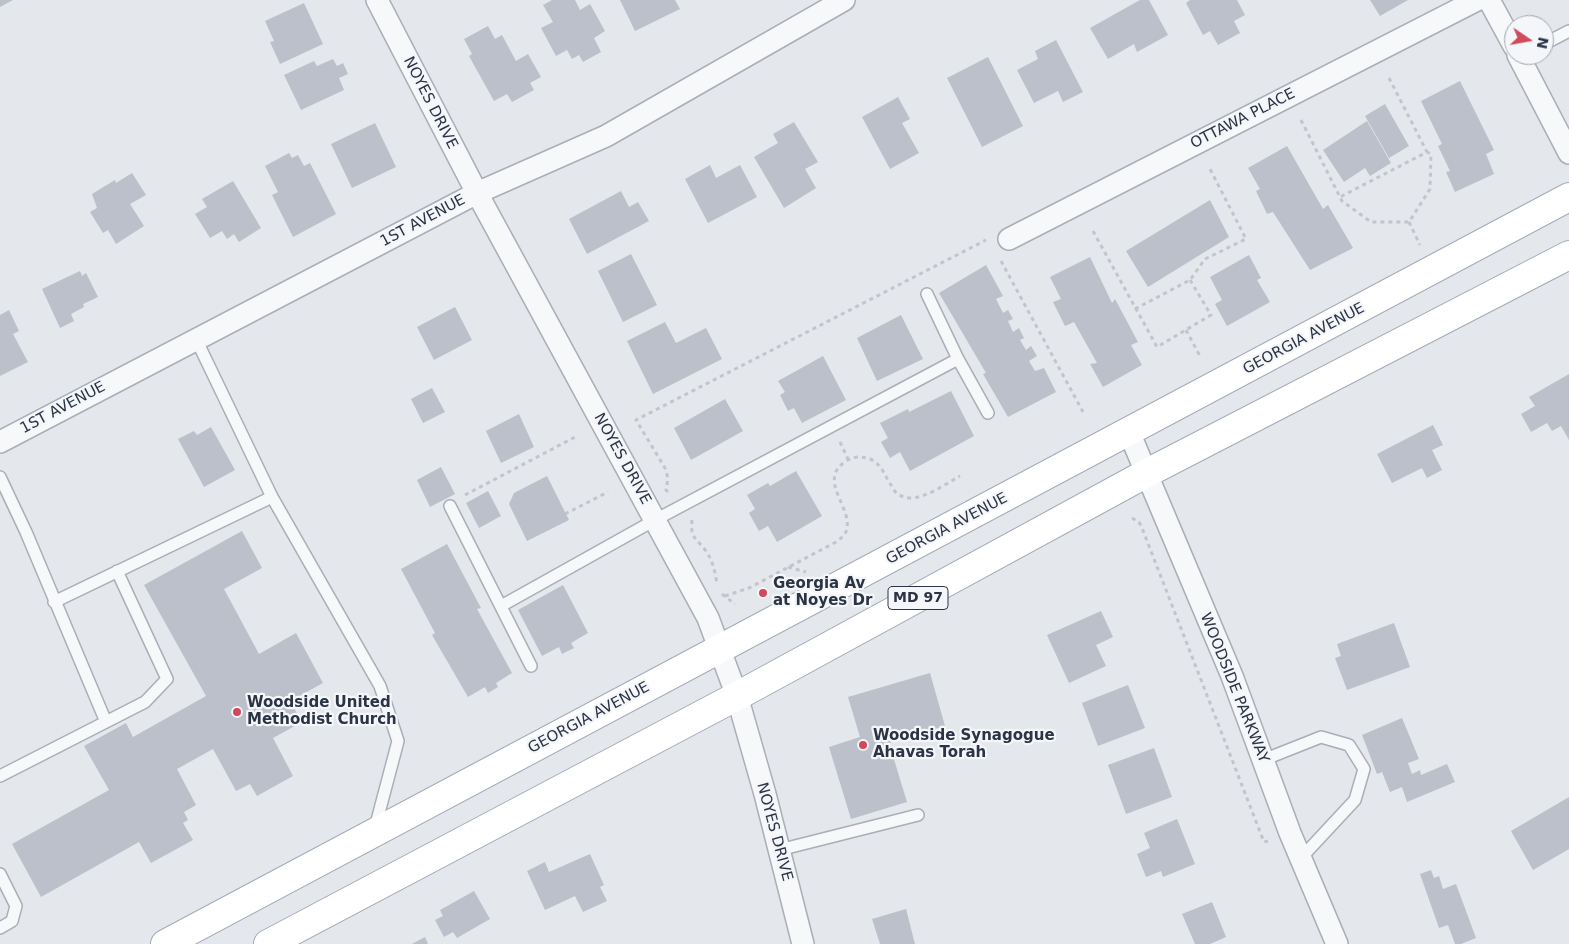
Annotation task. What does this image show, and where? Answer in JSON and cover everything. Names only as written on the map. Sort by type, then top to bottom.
[{"type":"main road","name":"GEORGIA AVENUE","points":[[165,944],[1569,197]]},
{"type":"main road","name":"MD 97","points":[[268,944],[737,696],[1147,473],[1569,255]]},
{"type":"street","name":"NOYES DRIVE","points":[[377,0],[477,193],[708,618],[737,696],[803,944]]},
{"type":"street","name":"1ST AVENUE","points":[[0,442],[477,193],[606,136],[844,0]]},
{"type":"street","name":"OTTAWA PLACE","points":[[999,244],[1477,0]]},
{"type":"street","points":[[1489,0],[1504,26]]},
{"type":"street","points":[[1525,65],[1569,153]]},
{"type":"street","name":"WOODSIDE PARKWAY","points":[[1130,432],[1232,676],[1290,833],[1338,944]]},
{"type":"lane","points":[[1554,39],[1569,31]]},
{"type":"lane","points":[[927,294],[958,359],[988,413]]},
{"type":"lane","points":[[196,339],[272,497],[380,686],[398,741],[374,832]]},
{"type":"lane","points":[[501,606],[655,520],[958,359]]},
{"type":"lane","points":[[0,477],[26,532],[106,722]]},
{"type":"lane","points":[[54,602],[272,497]]},
{"type":"lane","points":[[450,506],[531,666]]},
{"type":"lane","points":[[0,776],[145,702],[167,679],[117,571]]},
{"type":"lane","points":[[1263,760],[1320,737],[1349,745],[1364,769],[1355,800],[1301,858]]},
{"type":"lane","points":[[779,850],[918,815]]},
{"type":"lane","points":[[0,874],[16,906],[12,921],[0,928]]},
{"type":"path","points":[[1389,78],[1427,152],[1430,154],[1430,189],[1409,222]]},
{"type":"path","points":[[1301,120],[1342,201],[1371,222],[1409,222]]},
{"type":"path","points":[[1340,198],[1427,152]]},
{"type":"path","points":[[1136,309],[1190,280],[1205,259],[1246,239],[1210,169]]},
{"type":"path","points":[[1409,222],[1420,245]]},
{"type":"path","points":[[1093,231],[1157,347],[1211,315],[1190,280]]},
{"type":"path","points":[[692,521],[666,490],[668,478],[665,468],[636,420],[999,244],[1083,412]]},
{"type":"path","points":[[1186,330],[1201,358]]},
{"type":"path","points":[[464,496],[577,436]]},
{"type":"path","points":[[840,444],[848,459]]},
{"type":"path","points":[[724,596],[748,588],[844,537],[847,528],[847,516],[835,490],[835,476],[839,466],[848,459],[864,457],[874,461],[882,468],[897,494],[906,498],[925,495],[960,476]]},
{"type":"path","points":[[566,514],[608,492]]},
{"type":"path","points":[[1132,518],[1139,522],[1142,528],[1264,842],[1290,833]]},
{"type":"path","points":[[787,567],[808,572]]},
{"type":"building","points":[[0,0],[13,0],[0,7]]},
{"type":"building","points":[[552,0],[575,0],[580,10],[590,4],[605,31],[594,38],[601,52],[583,62],[579,55],[572,59],[567,50],[556,56],[541,28],[553,22],[543,5]]},
{"type":"building","points":[[620,0],[675,0],[680,9],[635,31]]},
{"type":"building","points":[[1140,0],[1149,0],[1168,35],[1137,52],[1134,44],[1108,59],[1090,28]]},
{"type":"building","points":[[1190,0],[1237,0],[1245,15],[1234,21],[1240,33],[1218,45],[1210,31],[1203,35],[1186,3]]},
{"type":"building","points":[[1370,0],[1408,0],[1380,16]]},
{"type":"building","points":[[304,3],[323,44],[280,64],[270,42],[274,41],[265,21]]},
{"type":"building","points":[[488,26],[495,39],[502,35],[516,61],[528,54],[541,77],[530,83],[534,90],[512,102],[507,94],[494,101],[469,56],[472,54],[464,39]]},
{"type":"building","points":[[1056,40],[1083,92],[1063,102],[1058,91],[1034,103],[1017,70],[1038,59],[1035,51]]},
{"type":"building","points":[[988,57],[1023,126],[982,147],[947,78]]},
{"type":"building","points":[[333,59],[337,66],[343,63],[348,74],[339,78],[344,90],[301,110],[284,75],[314,61],[317,66]]},
{"type":"building","points":[[1460,81],[1494,150],[1486,154],[1494,174],[1455,192],[1446,172],[1450,171],[1438,146],[1442,144],[1421,101]]},
{"type":"building","points":[[898,97],[910,119],[902,123],[919,153],[890,169],[862,117]]},
{"type":"building","points":[[1385,104],[1409,146],[1389,158],[1365,116]]},
{"type":"building","points":[[1367,121],[1391,163],[1370,176],[1365,168],[1344,182],[1323,150]]},
{"type":"building","points":[[794,122],[818,162],[805,169],[816,188],[784,208],[754,157],[778,143],[773,134]]},
{"type":"building","points":[[375,123],[396,167],[352,188],[331,144]]},
{"type":"building","points":[[1287,146],[1323,209],[1328,205],[1353,248],[1310,270],[1273,212],[1267,214],[1256,191],[1260,189],[1248,168]]},
{"type":"building","points":[[289,153],[292,158],[298,155],[304,166],[310,163],[336,214],[293,237],[272,195],[278,192],[265,166]]},
{"type":"building","points":[[710,165],[716,178],[740,165],[757,197],[708,223],[685,179]]},
{"type":"building","points":[[132,173],[146,195],[130,204],[144,226],[116,244],[108,230],[103,233],[90,212],[97,208],[92,194],[115,180],[116,183]]},
{"type":"building","points":[[233,181],[261,228],[239,242],[234,234],[227,239],[222,231],[210,238],[195,214],[207,207],[202,199]]},
{"type":"building","points":[[621,191],[629,207],[638,202],[649,221],[587,254],[569,219]]},
{"type":"building","points":[[1210,200],[1229,237],[1148,287],[1126,251]]},
{"type":"building","points":[[631,254],[657,305],[623,322],[598,271]]},
{"type":"building","points":[[1249,255],[1261,278],[1257,280],[1270,302],[1227,326],[1215,304],[1222,300],[1210,277]]},
{"type":"building","points":[[1090,257],[1112,303],[1115,299],[1138,342],[1131,345],[1142,365],[1103,387],[1090,364],[1097,363],[1074,322],[1065,326],[1053,302],[1061,299],[1050,277]]},
{"type":"building","points":[[986,265],[1003,296],[996,299],[1003,313],[1008,310],[1013,319],[1008,321],[1013,332],[1019,328],[1024,338],[1020,340],[1026,350],[1031,346],[1037,356],[1029,361],[1035,371],[1044,368],[1056,392],[1008,417],[983,374],[986,373],[939,293]]},
{"type":"building","points":[[80,271],[82,276],[86,273],[98,297],[83,304],[84,307],[71,314],[74,321],[60,328],[42,289]]},
{"type":"building","points":[[455,307],[472,340],[434,360],[417,327]]},
{"type":"building","points":[[9,310],[19,331],[13,334],[28,362],[0,376],[0,315]]},
{"type":"building","points":[[901,315],[923,359],[877,381],[857,338]]},
{"type":"building","points":[[665,322],[676,343],[706,328],[722,359],[653,394],[627,341]]},
{"type":"building","points":[[823,356],[846,400],[802,423],[794,408],[788,411],[780,395],[785,392],[778,381]]},
{"type":"building","points":[[1569,374],[1569,440],[1561,426],[1552,431],[1547,423],[1531,432],[1521,414],[1535,406],[1529,397]]},
{"type":"building","points":[[432,388],[445,412],[423,423],[411,399]]},
{"type":"building","points":[[951,391],[974,436],[910,471],[900,452],[890,458],[881,442],[888,438],[880,423],[908,409],[909,412]]},
{"type":"building","points":[[725,399],[743,431],[691,460],[674,428]]},
{"type":"building","points":[[519,414],[534,447],[501,463],[486,431]]},
{"type":"building","points":[[1433,425],[1443,445],[1432,450],[1442,470],[1427,478],[1422,468],[1392,483],[1377,454]]},
{"type":"building","points":[[211,427],[235,470],[204,487],[178,439],[194,431],[197,435]]},
{"type":"building","points":[[441,467],[455,494],[430,507],[417,480]]},
{"type":"building","points":[[796,471],[822,516],[777,542],[768,526],[759,531],[749,513],[755,509],[747,495],[768,483],[770,486]]},
{"type":"building","points":[[547,476],[569,520],[527,541],[509,504],[514,493]]},
{"type":"building","points":[[488,491],[501,516],[479,528],[466,503]]},
{"type":"building","name":"Woodside United Methodist Church","points":[[242,531],[262,568],[224,589],[259,654],[296,633],[323,683],[290,701],[302,722],[273,738],[293,776],[257,796],[250,784],[236,791],[213,749],[177,769],[196,805],[184,812],[188,820],[183,823],[193,840],[151,863],[139,842],[41,897],[12,844],[109,790],[84,746],[126,723],[133,737],[206,696],[144,585]]},
{"type":"building","points":[[447,544],[481,608],[477,609],[512,673],[496,683],[498,687],[488,693],[485,687],[468,697],[432,635],[435,633],[401,569]]},
{"type":"building","points":[[563,585],[588,633],[571,643],[574,648],[562,654],[559,647],[542,656],[518,610]]},
{"type":"building","points":[[1101,611],[1113,637],[1096,645],[1106,666],[1069,683],[1047,635]]},
{"type":"building","points":[[1394,623],[1410,667],[1347,690],[1335,658],[1341,656],[1337,644]]},
{"type":"building","name":"Woodside Synagogue Ahavas Torah","points":[[930,673],[945,726],[889,743],[907,802],[851,819],[829,747],[860,737],[848,697]]},
{"type":"building","points":[[1128,685],[1145,728],[1098,746],[1082,703]]},
{"type":"building","points":[[1402,718],[1419,759],[1408,763],[1412,774],[1420,770],[1421,775],[1447,764],[1455,782],[1407,802],[1402,787],[1390,792],[1382,772],[1377,774],[1362,735]]},
{"type":"building","points":[[1154,748],[1172,797],[1126,814],[1108,765]]},
{"type":"building","points":[[1569,797],[1569,849],[1533,870],[1511,831]]},
{"type":"building","points":[[1177,819],[1195,864],[1163,877],[1161,871],[1146,877],[1137,854],[1150,848],[1144,833]]},
{"type":"building","points":[[590,854],[604,885],[600,887],[607,901],[583,912],[575,896],[545,910],[527,871],[545,862],[549,872]]},
{"type":"building","points":[[1431,870],[1434,878],[1439,876],[1443,889],[1456,884],[1476,938],[1461,944],[1455,944],[1448,925],[1439,928],[1420,874]]},
{"type":"building","points":[[474,891],[490,919],[457,938],[453,932],[444,937],[435,920],[443,916],[440,910]]},
{"type":"building","points":[[1212,902],[1226,937],[1210,944],[1195,944],[1182,914]]},
{"type":"building","points":[[906,909],[915,944],[880,944],[872,919]]},
{"type":"building","points":[[425,937],[428,944],[412,944]]},
{"type":"place","name":"Georgia Av at Noyes Dr","points":[[763,593]]},
{"type":"place","name":"Woodside United Methodist Church","points":[[237,712]]},
{"type":"place","name":"Woodside Synagogue Ahavas Torah","points":[[863,745]]}]
